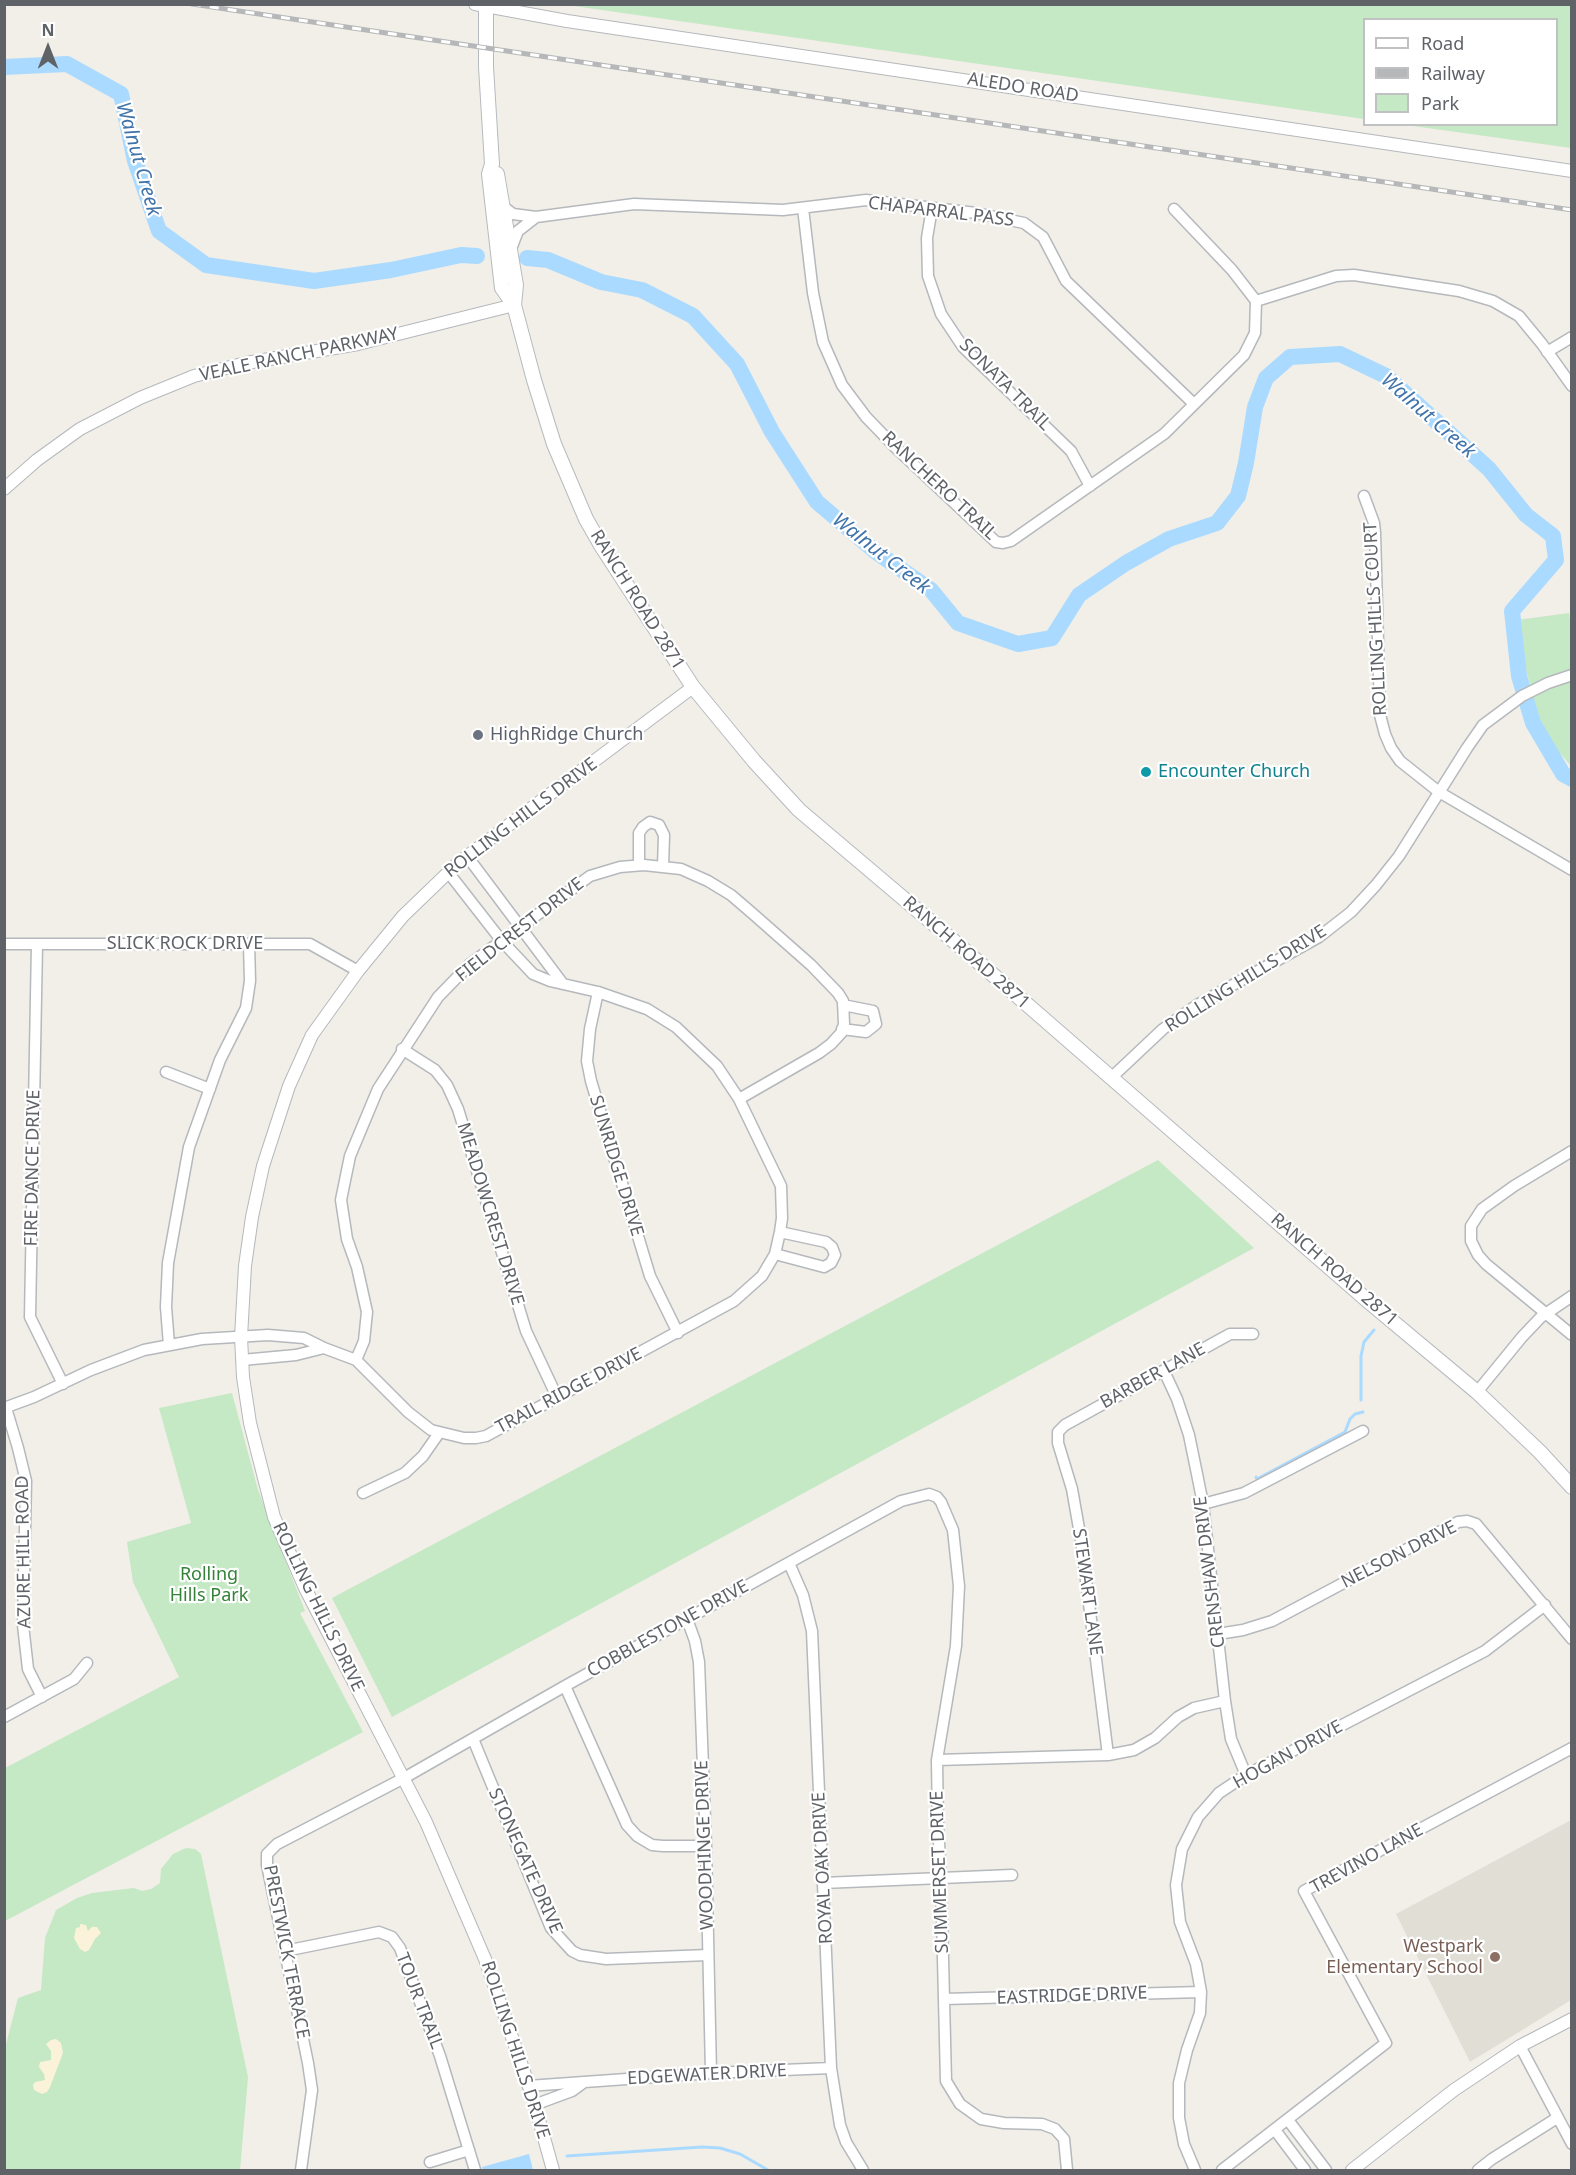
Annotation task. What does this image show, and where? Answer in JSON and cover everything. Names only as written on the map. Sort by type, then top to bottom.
[{"type":"main road","name":"RANCH ROAD 2871","points":[[482,5],[492,164],[489,174],[502,288],[514,305],[554,444],[581,508],[602,547],[693,687],[754,761],[799,810],[1476,1392],[1540,1452],[1572,1487]]},
{"type":"main road","name":"RANCH ROAD 2871","points":[[492,164],[497,172],[516,285],[514,305]]},
{"type":"street","name":"ALEDO ROAD","points":[[482,5],[567,21],[1572,171]]},
{"type":"street","name":"CHAPARRAL PASS","points":[[501,205],[513,214],[536,217],[634,204],[783,210],[866,200],[976,213],[1024,223],[1043,237],[1066,281],[1194,405]]},
{"type":"street","name":"RANCHERO TRAIL","points":[[803,208],[813,293],[823,342],[842,385],[866,417],[895,447],[996,542],[1011,541],[1164,434],[1244,355],[1255,333],[1256,301]]},
{"type":"street","name":"SONATA TRAIL","points":[[932,208],[927,238],[928,276],[941,314],[963,347],[1071,451],[1090,486]]},
{"type":"street","points":[[1174,209],[1232,270],[1256,301],[1317,280],[1354,275],[1460,291],[1493,301],[1519,316],[1572,386]]},
{"type":"street","points":[[510,252],[518,231],[536,217]]},
{"type":"street","name":"VEALE RANCH PARKWAY","points":[[4,489],[37,460],[80,429],[140,398],[194,376],[246,363],[358,344],[514,305]]},
{"type":"street","points":[[1547,352],[1572,337]]},
{"type":"street","name":"ROLLING HILLS COURT","points":[[1364,495],[1374,523],[1375,534],[1380,715],[1385,734],[1400,761],[1439,792],[1572,870]]},
{"type":"street","name":"ROLLING HILLS DRIVE","points":[[1111,1078],[1163,1029],[1197,1005],[1319,937],[1351,912],[1399,856],[1483,725],[1522,696],[1548,683],[1572,675]]},
{"type":"street","name":"ROLLING HILLS DRIVE","points":[[553,2170],[528,2086],[485,1959],[426,1822],[309,1596],[274,1517],[250,1423],[242,1360],[243,1282],[256,1193],[289,1086],[312,1035],[358,971],[403,916],[448,872],[693,687]]},
{"type":"street","points":[[639,865],[639,833],[642,827],[650,822],[659,825],[664,835],[663,867]]},
{"type":"street","points":[[467,856],[563,984]]},
{"type":"street","name":"FIELDCREST DRIVE","points":[[356,1360],[364,1341],[368,1312],[357,1267],[347,1239],[341,1200],[350,1156],[378,1089],[438,997],[470,964],[521,925],[590,876],[620,867],[639,865],[681,869],[708,881],[731,895],[832,984],[843,1005]]},
{"type":"street","name":"TRAIL RIDGE DRIVE","points":[[5,1408],[144,1350],[202,1339],[268,1335],[304,1338],[356,1360],[419,1422],[439,1433],[464,1438],[486,1436],[734,1301],[762,1276],[775,1254],[780,1232],[782,1218],[780,1186],[739,1099],[717,1066],[676,1027],[648,1009],[533,974],[501,940],[448,872]]},
{"type":"street","name":"SLICK ROCK DRIVE","points":[[4,944],[310,944],[358,971]]},
{"type":"street","name":"FIRE DANCE DRIVE","points":[[37,944],[30,1317],[63,1384]]},
{"type":"street","points":[[169,1345],[166,1307],[168,1263],[189,1147],[220,1060],[246,1008],[250,981],[249,944]]},
{"type":"street","name":"SUNRIDGE DRIVE","points":[[598,992],[590,1029],[587,1061],[591,1081],[650,1276],[678,1333]]},
{"type":"street","points":[[739,1099],[831,1044],[842,1029],[843,1005],[873,1011],[876,1024],[866,1032],[842,1029]]},
{"type":"street","name":"MEADOWCREST DRIVE","points":[[402,1049],[435,1070],[447,1085],[458,1109],[526,1331],[557,1397]]},
{"type":"street","points":[[166,1072],[210,1089]]},
{"type":"street","points":[[1572,1151],[1514,1186],[1482,1209],[1471,1226],[1471,1241],[1478,1255],[1572,1335]]},
{"type":"street","points":[[775,1254],[824,1267],[831,1263],[835,1255],[832,1247],[825,1242],[780,1232]]},
{"type":"street","points":[[1476,1392],[1522,1337],[1546,1314],[1572,1296]]},
{"type":"street","name":"BARBER LANE","points":[[1058,1432],[1065,1425],[1230,1334],[1253,1334]]},
{"type":"street","points":[[242,1360],[296,1355],[324,1348]]},
{"type":"street","name":"CRENSHAW DRIVE","points":[[1164,1371],[1177,1399],[1189,1435],[1203,1504],[1231,1739],[1246,1775]]},
{"type":"street","name":"AZURE HILL ROAD","points":[[5,1408],[26,1481],[24,1625],[28,1669],[42,1696]]},
{"type":"street","points":[[1203,1504],[1244,1493],[1363,1431]]},
{"type":"street","name":"STEWART LANE","points":[[1058,1432],[1058,1443],[1072,1489],[1081,1540],[1108,1755]]},
{"type":"street","points":[[363,1493],[405,1473],[423,1456],[439,1433]]},
{"type":"street","name":"COBBLESTONE DRIVE","points":[[404,1778],[565,1686],[901,1501],[929,1494],[937,1497]]},
{"type":"street","name":"SUMMERSET DRIVE","points":[[937,1497],[946,1509],[953,1530],[959,1586],[956,1646],[937,1760],[946,2081],[960,2103],[981,2119],[1004,2123],[1042,2124],[1055,2129],[1064,2139],[1067,2170]]},
{"type":"street","name":"NELSON DRIVE","points":[[1218,1634],[1243,1630],[1272,1621],[1458,1522],[1467,1521],[1476,1524],[1572,1639]]},
{"type":"street","name":"ROYAL OAK DRIVE","points":[[789,1563],[803,1595],[812,1631],[831,2068],[840,2125],[846,2142],[863,2170]]},
{"type":"street","name":"HOGAN DRIVE","points":[[1195,2170],[1184,2144],[1179,2118],[1179,2083],[1186,2050],[1200,2013],[1201,1992],[1196,1964],[1180,1922],[1176,1885],[1182,1849],[1198,1817],[1219,1793],[1246,1775],[1485,1651],[1545,1605]]},
{"type":"street","name":"WOODHINGE DRIVE","points":[[687,1619],[699,1662],[711,2073]]},
{"type":"street","points":[[4,1717],[74,1679],[87,1663]]},
{"type":"street","points":[[565,1686],[627,1825],[637,1836],[652,1845],[706,1845]]},
{"type":"street","points":[[937,1760],[1108,1755],[1134,1750],[1155,1738],[1178,1717],[1194,1708],[1225,1701]]},
{"type":"street","name":"STONEGATE DRIVE","points":[[473,1739],[551,1928],[572,1951],[580,1955],[606,1959],[708,1955]]},
{"type":"street","name":"TREVINO LANE","points":[[1222,2170],[1386,2043],[1304,1891],[1572,1748]]},
{"type":"street","name":"PRESTWICK TERRACE","points":[[301,2170],[312,2090],[267,1865],[267,1854],[277,1844],[404,1778]]},
{"type":"street","points":[[823,1883],[1012,1875]]},
{"type":"street","name":"TOUR TRAIL","points":[[285,1952],[380,1932],[392,1937],[400,1948],[440,2056],[475,2170]]},
{"type":"street","name":"EASTRIDGE DRIVE","points":[[944,1999],[1201,1992]]},
{"type":"street","points":[[1352,2170],[1454,2090],[1520,2046],[1572,2019]]},
{"type":"street","points":[[1520,2046],[1572,2144]]},
{"type":"street","name":"EDGEWATER DRIVE","points":[[528,2086],[711,2073],[831,2068]]},
{"type":"street","name":"EDGEWATER DRIVE","points":[[534,2105],[572,2091],[583,2083]]},
{"type":"street","points":[[1478,2170],[1557,2118]]},
{"type":"street","points":[[1288,2120],[1326,2170]]},
{"type":"street","points":[[1275,2130],[1305,2170]]},
{"type":"street","points":[[430,2162],[469,2150]]},
{"type":"shaded area","name":"Westpark Elementary School","points":[[1571,1820],[1571,2000],[1470,2062],[1396,1914]]},
{"type":"green space","points":[[567,5],[1571,5],[1571,148],[1413,126],[1558,126],[1558,18],[1363,18],[1363,119]]},
{"type":"green space","points":[[1569,613],[1572,634],[1571,766],[1551,743],[1540,721],[1520,648],[1517,620]]},
{"type":"green space","points":[[1158,1160],[1254,1248],[392,1717],[332,1598]]},
{"type":"green space","name":"Rolling Hills Park","points":[[232,1393],[258,1490],[305,1611],[300,1613],[363,1732],[5,1921],[5,1768],[179,1677],[133,1582],[127,1542],[191,1523],[159,1408]]},
{"type":"green space","points":[[186,1848],[195,1849],[201,1854],[248,2077],[240,2170],[5,2170],[5,2048],[18,1998],[41,1990],[45,1938],[56,1910],[77,1898],[92,1893],[134,1888],[142,1891],[151,1889],[160,1883],[161,1869],[173,1854]]},
{"type":"sand","points":[[80,1924],[86,1925],[88,1931],[92,1927],[97,1927],[101,1933],[85,1952],[80,1949],[74,1938],[76,1928],[80,1927]]},
{"type":"sand","points":[[56,2039],[61,2043],[63,2053],[50,2087],[42,2094],[34,2090],[33,2085],[35,2082],[45,2080],[39,2067],[40,2062],[51,2060],[51,2051],[46,2044]]},
{"type":"water","points":[[529,2154],[533,2170],[483,2170],[482,2167]]},
{"type":"waterway","name":"Walnut Creek","points":[[4,67],[67,64],[121,94],[135,161],[159,231],[206,265],[314,281],[391,270],[461,255],[477,256]]},
{"type":"waterway","name":"Walnut Creek","points":[[527,258],[548,260],[601,282],[642,290],[693,316],[737,364],[772,432],[817,502],[876,552],[931,590],[958,623],[1018,644],[1052,638],[1079,595],[1126,563],[1169,539],[1217,523],[1238,496],[1255,407],[1266,378],[1290,357],[1340,354],[1386,376],[1489,469],[1526,515],[1553,536],[1556,560],[1512,611],[1519,676],[1533,723],[1563,774],[1572,779]]},
{"type":"waterway","points":[[1361,1400],[1361,1356],[1364,1342],[1374,1330]]},
{"type":"waterway","points":[[1256,1477],[1257,1479],[1345,1432],[1350,1419],[1355,1414],[1363,1412]]},
{"type":"waterway","points":[[567,2156],[702,2147],[720,2148],[740,2154],[768,2170]]},
{"type":"railway","points":[[192,4],[1572,210]]},
{"type":"place","name":"HighRidge Church","points":[[478,735]]},
{"type":"place","name":"Encounter Church","points":[[1146,772]]},
{"type":"place","name":"Westpark Elementary School","points":[[1495,1957]]}]
